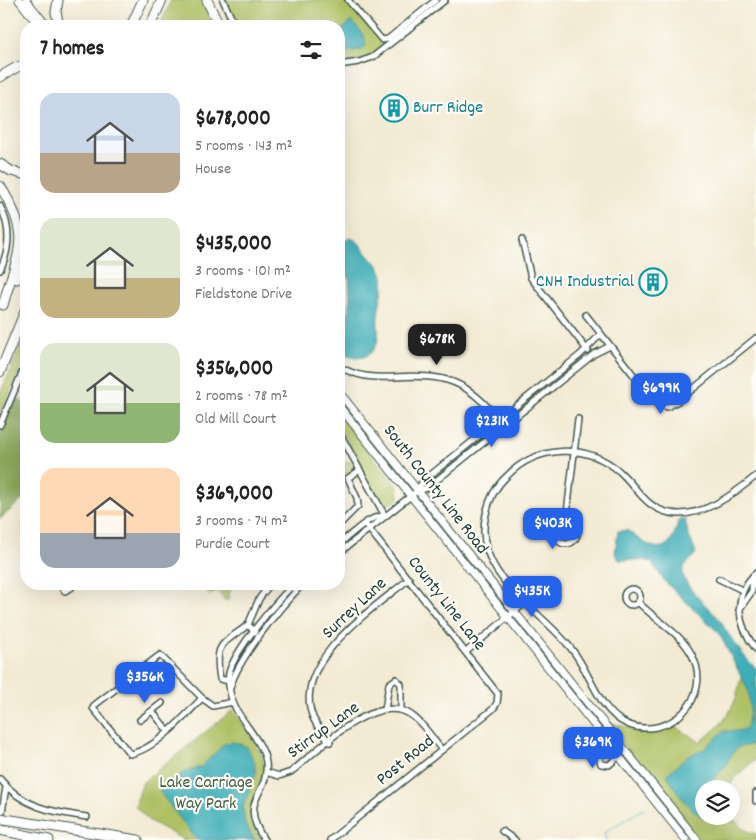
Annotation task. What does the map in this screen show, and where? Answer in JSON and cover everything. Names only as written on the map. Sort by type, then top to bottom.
[{"type":"highway","points":[[58,0],[56,12],[58,20]]},
{"type":"highway","points":[[132,20],[137,0]]},
{"type":"highway","points":[[133,20],[143,0]]},
{"type":"highway","points":[[153,20],[162,0]]},
{"type":"highway","points":[[207,0],[216,20]]},
{"type":"highway","points":[[0,77],[20,66]]},
{"type":"highway","points":[[0,164],[11,171],[20,173]]},
{"type":"highway","points":[[0,186],[14,208],[20,231],[20,256],[2,307]]},
{"type":"highway","points":[[2,307],[20,272]]},
{"type":"highway","points":[[0,372],[20,324]]},
{"type":"highway","points":[[8,353],[20,332]]},
{"type":"highway","points":[[2,825],[49,840]]},
{"type":"highway","points":[[2,825],[138,840]]},
{"type":"main road","points":[[18,0],[34,20]]},
{"type":"main road","points":[[26,0],[42,20]]},
{"type":"main road","name":"South County Line Road","points":[[345,400],[414,494]]},
{"type":"main road","name":"South County Line Road","points":[[345,413],[414,494],[696,840]]},
{"type":"main road","name":"South County Line Road","points":[[511,615],[686,840]]},
{"type":"street","points":[[223,0],[232,20]]},
{"type":"street","points":[[348,0],[382,40],[388,38],[428,2],[436,0]]},
{"type":"street","points":[[345,64],[360,62],[378,54],[445,0]]},
{"type":"street","points":[[0,206],[9,237],[5,259],[0,270]]},
{"type":"street","points":[[522,240],[531,278],[591,356]]},
{"type":"street","points":[[586,315],[655,402],[667,407],[678,401],[756,338]]},
{"type":"street","points":[[414,494],[423,481],[586,349],[601,334]]},
{"type":"street","points":[[345,549],[414,494],[427,488],[591,356],[610,346]]},
{"type":"street","points":[[345,368],[366,377],[427,375],[453,380],[476,394],[504,426]]},
{"type":"street","points":[[0,424],[20,377]]},
{"type":"street","points":[[566,522],[578,419]]},
{"type":"street","points":[[345,443],[385,516]]},
{"type":"street","points":[[638,602],[687,648],[694,658],[697,672],[697,686],[689,706],[673,721],[653,728],[631,725],[612,714],[574,652],[502,580],[488,557],[484,535],[488,506],[500,483],[521,464],[547,453],[574,451],[607,463],[624,476],[645,501],[656,508],[672,513],[692,512],[716,503],[740,490],[756,476]]},
{"type":"street","points":[[345,519],[358,506],[357,498],[348,478],[360,470]]},
{"type":"street","points":[[345,539],[379,515],[385,516]]},
{"type":"street","points":[[566,522],[576,528],[577,535],[570,544],[563,544],[558,541],[555,534],[557,526],[566,522]]},
{"type":"street","name":"County Line Lane","points":[[365,524],[497,690],[497,703]]},
{"type":"street","points":[[755,574],[742,590],[739,610],[743,628],[756,649]]},
{"type":"street","points":[[739,610],[752,591],[755,574]]},
{"type":"street","name":"Surrey Lane","points":[[330,742],[311,713],[309,686],[315,672],[347,631],[409,579]]},
{"type":"street","points":[[719,579],[742,590]]},
{"type":"street","points":[[229,681],[220,679],[217,659],[223,642],[248,625],[259,599],[266,590]]},
{"type":"street","points":[[264,840],[254,824],[252,809],[266,772],[262,750],[233,702],[229,681],[231,668],[242,651],[288,590]]},
{"type":"street","points":[[290,590],[293,594]]},
{"type":"street","points":[[230,688],[239,666],[297,590]]},
{"type":"street","points":[[466,652],[526,602]]},
{"type":"street","points":[[248,625],[256,632]]},
{"type":"street","points":[[242,651],[247,655]]},
{"type":"street","points":[[202,698],[168,731],[135,753],[130,754],[93,708],[160,655],[202,698],[213,706],[233,702]]},
{"type":"street","points":[[385,710],[389,684],[396,679],[401,684],[401,710],[416,719],[442,750]]},
{"type":"street","points":[[140,720],[162,703]]},
{"type":"street","name":"Post Road","points":[[330,840],[497,703]]},
{"type":"street","name":"Stirrup Lane","points":[[266,772],[279,776],[292,772],[355,721],[372,713],[385,710],[401,710]]},
{"type":"street","points":[[152,711],[168,731]]},
{"type":"street","points":[[611,746],[599,757],[601,764],[609,764],[619,756]]},
{"type":"street","points":[[0,779],[18,797],[39,808],[87,817]]},
{"type":"street","points":[[2,825],[6,787]]},
{"type":"street","points":[[756,793],[756,801]]},
{"type":"street","points":[[502,831],[515,840]]},
{"type":"green space","points":[[171,0],[201,0],[211,20],[163,20]]},
{"type":"green space","points":[[223,0],[348,0],[387,46],[373,57],[345,64],[345,20],[232,20]]},
{"type":"green space","points":[[20,348],[20,369],[0,415],[0,394]]},
{"type":"green space","points":[[15,399],[20,400],[20,502],[0,519],[0,435]]},
{"type":"green space","points":[[345,421],[398,488],[399,497],[387,504],[376,495],[345,437]]},
{"type":"green space","points":[[347,461],[352,463],[355,469],[345,476],[345,462]]},
{"type":"green space","points":[[205,590],[231,590],[228,594],[230,597],[226,601],[217,591],[210,595]]},
{"type":"green space","points":[[756,669],[756,759],[733,780],[695,780],[695,825],[739,825],[743,829],[756,834],[756,840],[700,840],[604,721],[630,728],[647,730],[655,730],[673,725],[700,742],[727,716],[735,701],[740,681]]},
{"type":"green space","name":"Lake Carriage Way Park","points":[[233,710],[254,740],[263,760],[264,771],[262,780],[254,796],[251,814],[254,826],[261,840],[184,840],[148,820],[135,806],[143,782]]},
{"type":"water","points":[[352,21],[364,36],[366,46],[360,50],[345,52],[345,27]]},
{"type":"water","points":[[349,238],[357,241],[376,263],[382,272],[383,278],[376,346],[368,355],[357,358],[345,355],[345,318],[347,317],[350,303],[349,279],[345,272],[345,241]]},
{"type":"water","points":[[679,519],[685,519],[688,534],[696,552],[684,568],[683,574],[685,579],[704,604],[720,620],[740,651],[756,668],[756,744],[739,747],[735,750],[722,770],[713,780],[695,780],[695,812],[678,793],[667,774],[687,757],[704,749],[724,731],[738,731],[747,728],[750,711],[748,690],[719,633],[665,582],[652,563],[646,560],[619,560],[615,553],[618,531],[627,530],[644,542],[659,547],[665,546],[675,532]]},
{"type":"water","points":[[234,742],[247,747],[254,761],[256,774],[243,807],[245,824],[255,840],[197,840],[164,798],[160,792],[160,786],[187,771],[201,767],[225,743]]},
{"type":"waterway","points":[[606,840],[604,833],[645,808]]},
{"type":"place","name":"Burr Ridge","points":[[394,108]]},
{"type":"place","name":"CNH Industrial","points":[[653,282]]}]
